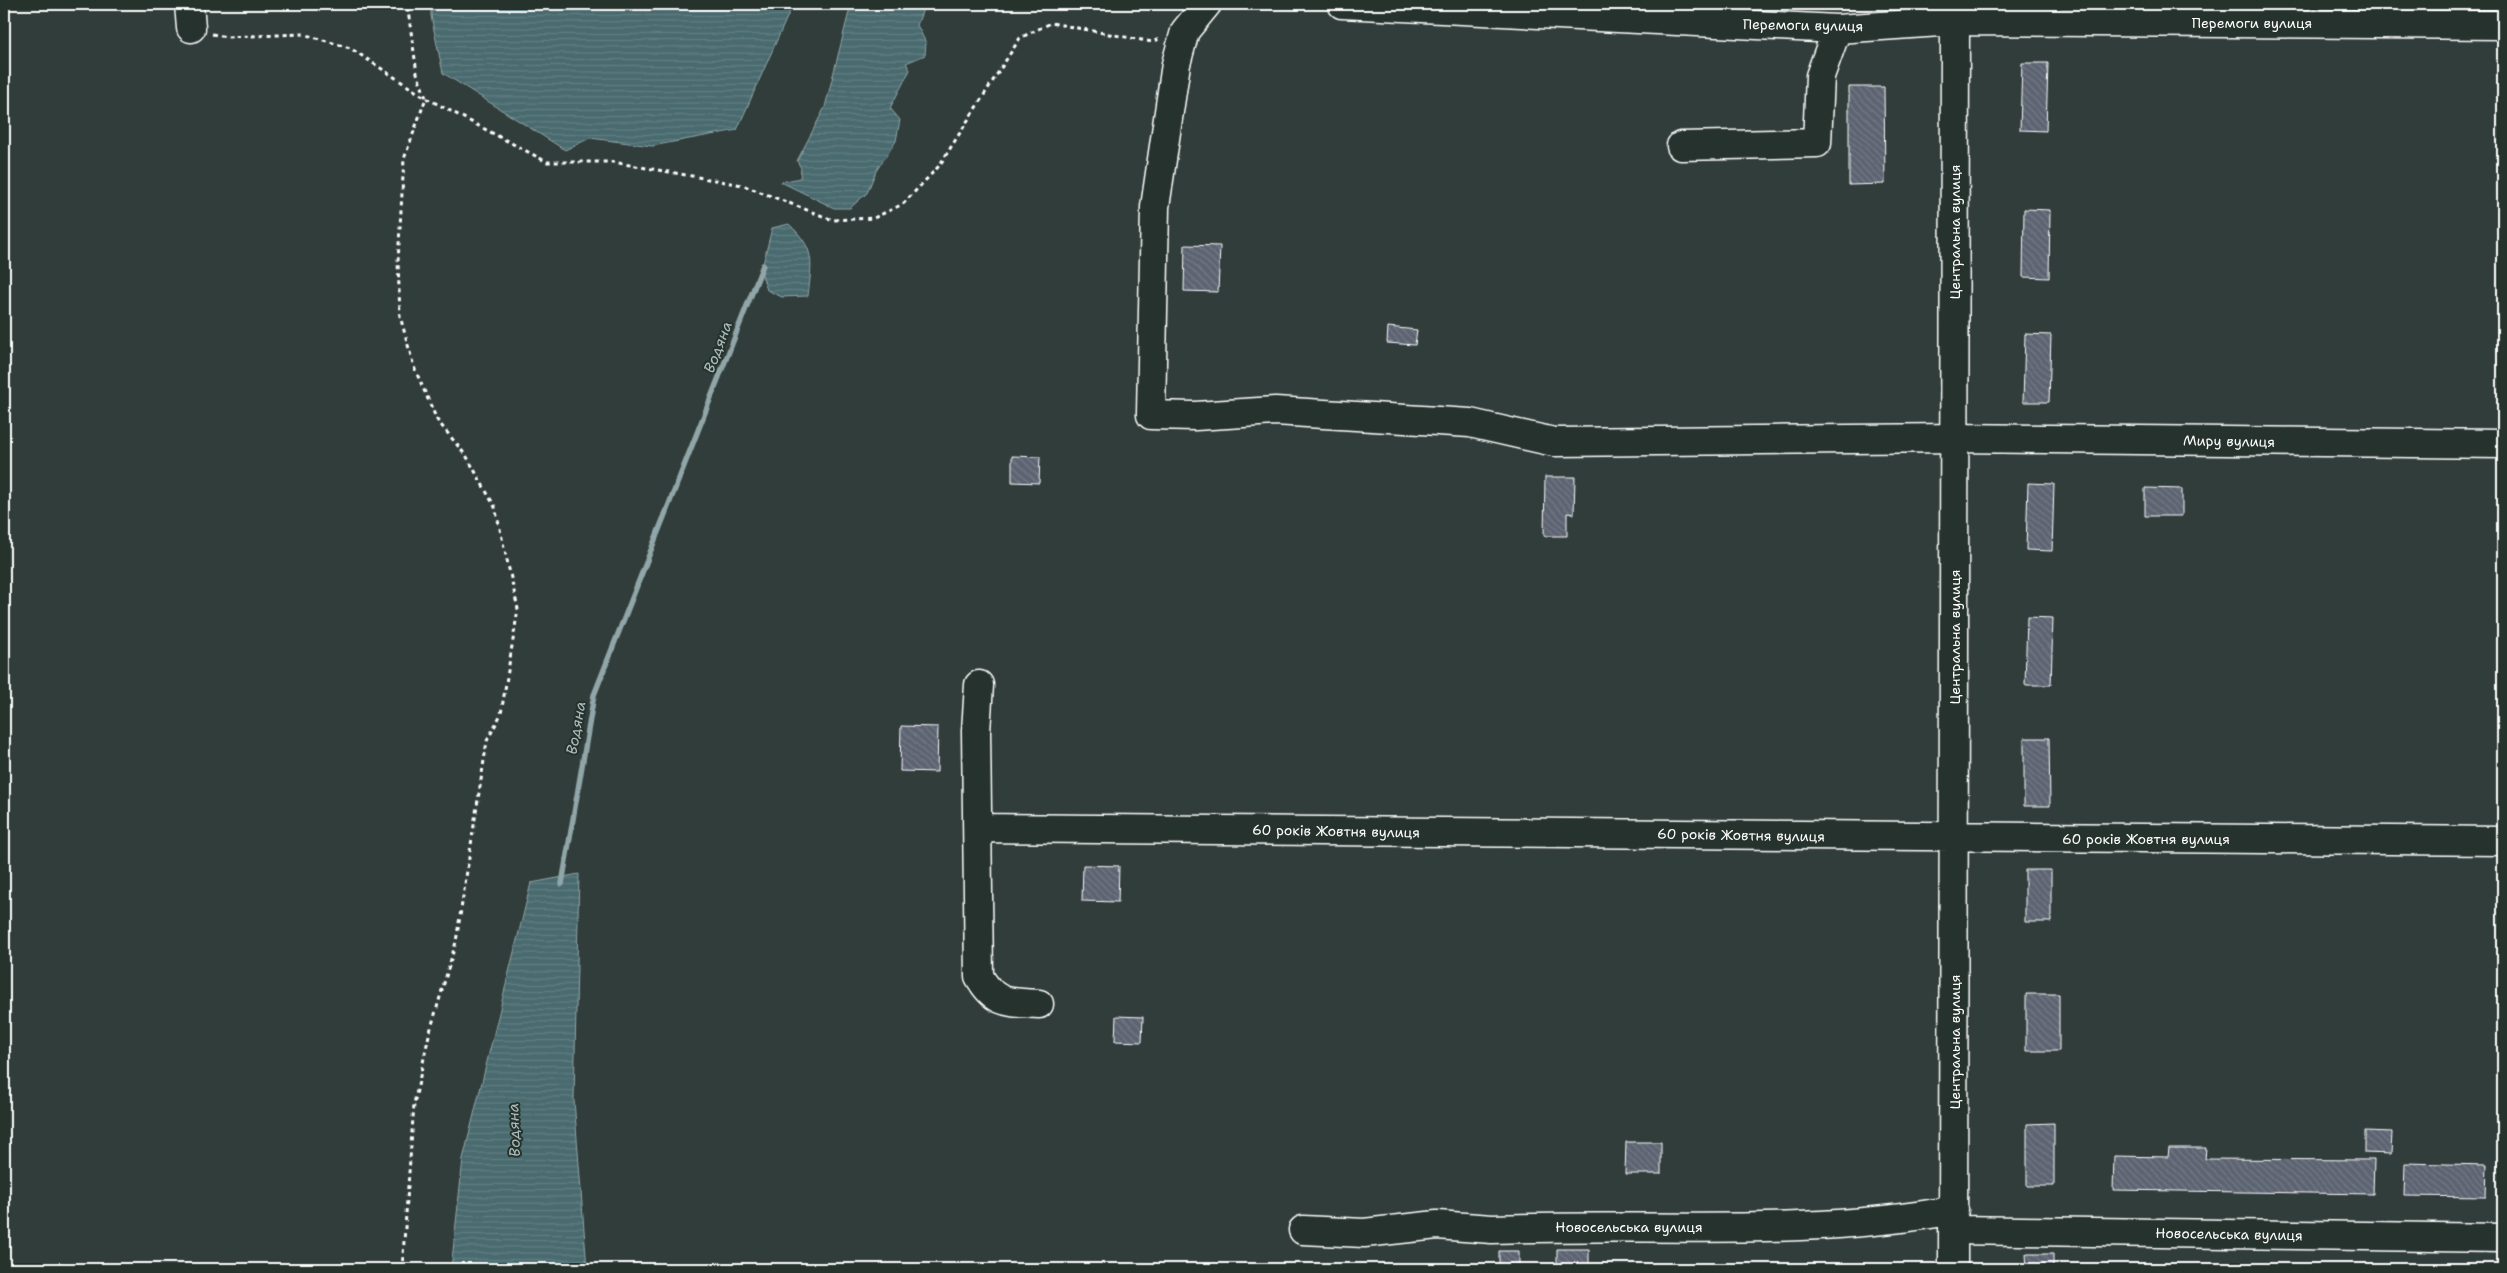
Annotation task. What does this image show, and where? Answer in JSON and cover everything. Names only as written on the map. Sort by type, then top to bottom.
[{"type":"street","points":[[1185,31],[1207,4]]},
{"type":"street","name":"Перемоги вулиця","points":[[1342,4],[1837,29],[1955,12],[2503,25]]},
{"type":"street","name":"Центральна вулиця","points":[[1953,1269],[1955,12]]},
{"type":"street","points":[[1681,146],[1817,143],[1820,76],[1837,29]]},
{"type":"street","name":"Миру вулиця","points":[[1185,31],[1176,64],[1155,207],[1151,415],[1195,416],[1275,411],[1470,422],[1554,442],[1955,438],[2503,444]]},
{"type":"street","points":[[979,685],[976,731],[979,976],[987,990],[1001,1001],[1039,1004]]},
{"type":"street","name":"60 років Жовтня вулиця","points":[[978,828],[1955,838],[2503,841]]},
{"type":"street","name":"Новосельська вулиця","points":[[1303,1230],[1364,1233],[1437,1225],[1492,1229],[1826,1226],[1900,1220],[1954,1220],[2503,1238]]},
{"type":"path","points":[[402,1269],[414,1104],[429,1035],[456,942],[487,742],[501,714],[518,609],[495,507],[467,457],[437,420],[414,367],[400,316],[398,262],[404,159],[426,98],[417,73],[408,4]]},
{"type":"path","points":[[190,16],[226,38],[303,34],[350,48],[426,98],[547,162],[614,162],[742,185],[833,220],[874,218],[903,204],[939,166],[1020,38],[1051,23],[1152,42],[1185,31]]},
{"type":"water","points":[[431,4],[793,4],[737,130],[652,146],[590,138],[565,150],[443,73],[431,16]]},
{"type":"water","points":[[851,4],[925,4],[917,25],[926,43],[925,55],[906,63],[910,70],[890,108],[900,120],[896,141],[876,171],[867,193],[850,208],[834,208],[781,182],[800,178],[801,168],[797,161],[825,107]]},
{"type":"water","points":[[789,224],[798,233],[808,249],[811,274],[808,296],[782,297],[767,290],[761,272],[772,228]]},
{"type":"water","points":[[579,874],[574,1100],[587,1269],[451,1269],[463,1159],[531,883]]},
{"type":"building","points":[[2022,63],[2048,63],[2046,131],[2020,130]]},
{"type":"building","points":[[1849,87],[1884,87],[1885,184],[1849,185]]},
{"type":"building","points":[[2024,209],[2050,210],[2049,278],[2023,277]]},
{"type":"building","points":[[1185,245],[1220,246],[1218,292],[1184,291]]},
{"type":"building","points":[[1388,327],[1417,330],[1415,345],[1387,343]]},
{"type":"building","points":[[2025,334],[2051,335],[2049,402],[2023,402]]},
{"type":"building","points":[[1012,456],[1040,457],[1039,483],[1012,482]]},
{"type":"building","points":[[1545,477],[1575,477],[1574,514],[1567,513],[1567,536],[1544,536]]},
{"type":"building","points":[[2028,483],[2054,484],[2052,551],[2026,550]]},
{"type":"building","points":[[2145,488],[2182,489],[2182,516],[2145,516]]},
{"type":"building","points":[[2027,617],[2053,618],[2051,685],[2025,685]]},
{"type":"building","points":[[901,726],[938,727],[937,772],[900,771]]},
{"type":"building","points":[[2024,738],[2049,738],[2050,806],[2024,806]]},
{"type":"building","points":[[1083,865],[1119,866],[1118,902],[1082,901]]},
{"type":"building","points":[[2025,870],[2051,870],[2051,922],[2025,922]]},
{"type":"building","points":[[2026,994],[2059,994],[2059,1051],[2026,1051]]},
{"type":"building","points":[[1116,1016],[1143,1017],[1142,1042],[1115,1041]]},
{"type":"building","points":[[2054,1123],[2054,1186],[2027,1186],[2027,1124]]},
{"type":"building","points":[[2365,1131],[2392,1132],[2391,1154],[2365,1153]]},
{"type":"building","points":[[1626,1142],[1661,1142],[1661,1174],[1625,1174]]},
{"type":"building","points":[[2169,1148],[2206,1148],[2205,1159],[2374,1160],[2373,1194],[2113,1190],[2114,1156],[2168,1157]]},
{"type":"building","points":[[2405,1163],[2487,1165],[2486,1197],[2404,1196]]},
{"type":"building","points":[[1557,1249],[1589,1249],[1589,1269],[1557,1269]]},
{"type":"building","points":[[1499,1251],[1519,1251],[1519,1269],[1499,1269]]},
{"type":"building","points":[[2026,1254],[2053,1254],[2053,1269],[2027,1269]]},
{"type":"waterway","name":"Водяна","points":[[562,884],[594,695],[763,265]]}]
